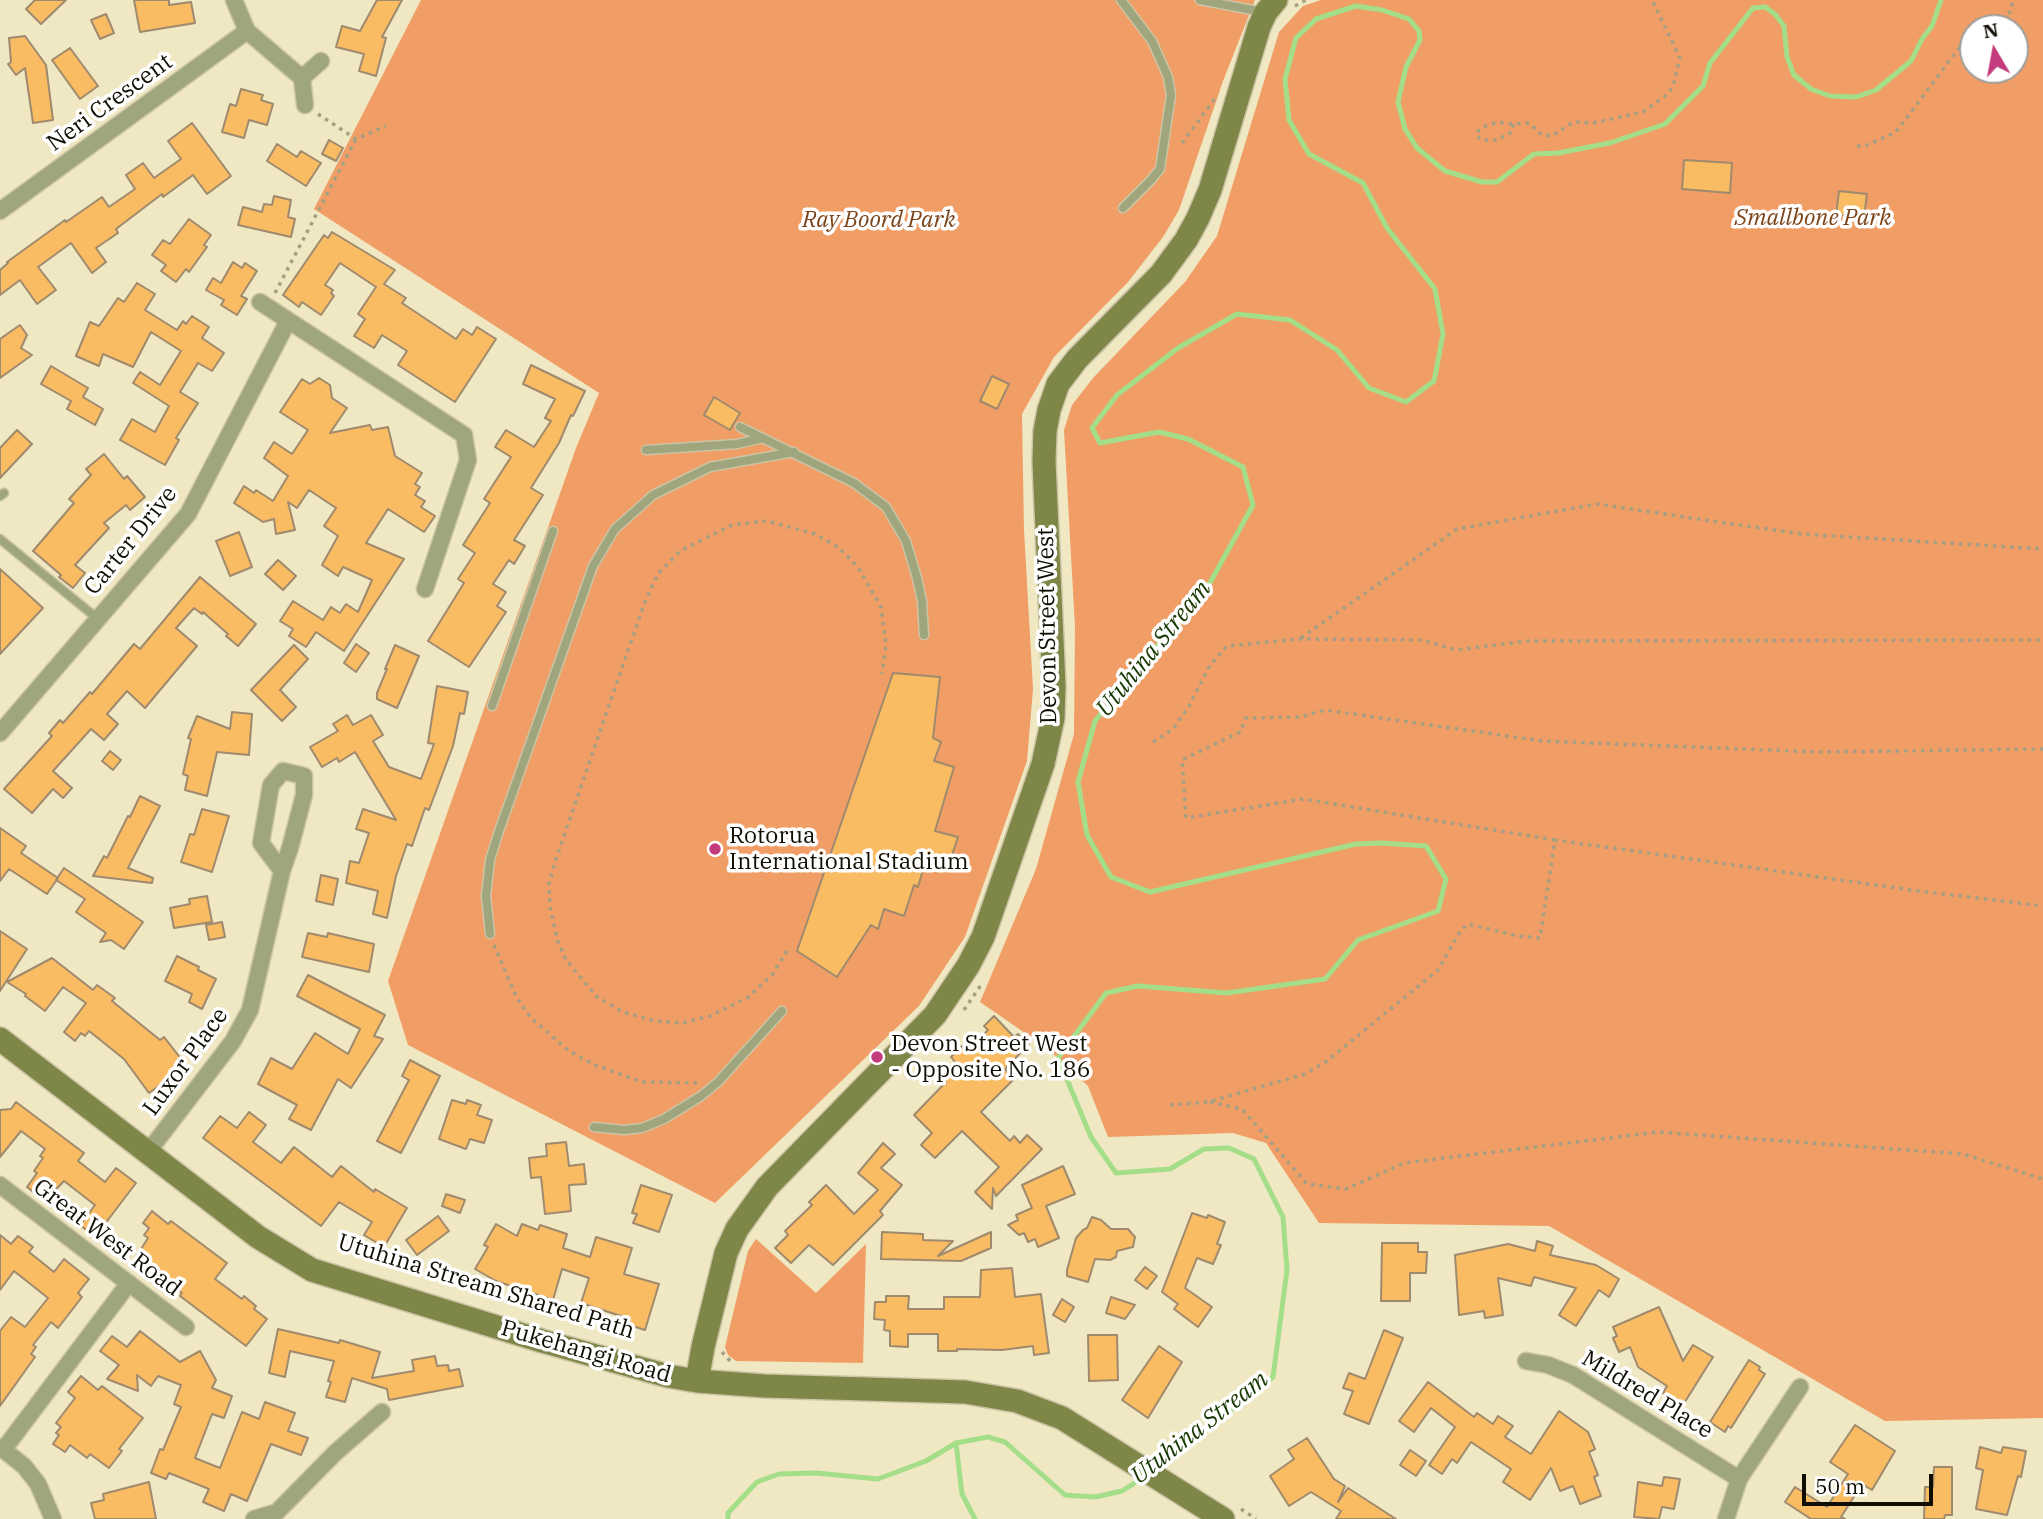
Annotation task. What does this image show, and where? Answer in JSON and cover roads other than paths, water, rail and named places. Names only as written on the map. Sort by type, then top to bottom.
[{"type":"main road","name":"Devon Street West","points":[[697,1381],[726,1253],[737,1229],[766,1187],[935,1015],[968,966],[983,937],[1043,764],[1053,718],[1054,686],[1044,462],[1049,410],[1058,384],[1077,359],[1161,274],[1186,240],[1210,190],[1259,27],[1271,6]]},
{"type":"main road","name":"Pukehangi Road","points":[[0,1039],[258,1237],[312,1270],[641,1370],[697,1381],[765,1386],[965,1392],[1017,1401],[1050,1413],[1117,1451],[1223,1519]]},
{"type":"street","points":[[234,0],[247,31],[302,78],[308,107]]},
{"type":"street","name":"Neri Crescent","points":[[0,211],[247,31]]},
{"type":"street","points":[[302,78],[321,61]]},
{"type":"street","points":[[265,302],[288,321],[464,435],[468,460],[425,589]]},
{"type":"street","name":"Carter Drive","points":[[0,733],[188,514],[288,321]]},
{"type":"street","name":"Luxor Place","points":[[148,1152],[246,1020],[282,871],[304,795],[304,776],[283,771],[271,785],[261,843],[282,871]]},
{"type":"street","name":"Great West Road","points":[[0,1185],[186,1327]]},
{"type":"street","points":[[53,1519],[38,1484],[24,1466],[2,1448],[129,1283]]},
{"type":"street","name":"Mildred Place","points":[[1526,1361],[1548,1365],[1573,1375],[1739,1479]]},
{"type":"street","points":[[1726,1519],[1739,1479],[1800,1387]]},
{"type":"street","points":[[254,1519],[277,1513],[335,1453],[382,1412]]},
{"type":"lane","points":[[1121,0],[1152,41],[1168,77],[1171,95],[1160,169],[1123,208]]},
{"type":"lane","points":[[1200,0],[1271,6]]},
{"type":"lane","points":[[740,427],[854,483],[886,507],[906,541],[917,578],[922,601],[924,635]]},
{"type":"lane","points":[[646,450],[737,444],[763,438]]},
{"type":"lane","points":[[490,934],[486,896],[490,860],[593,566],[615,529],[653,495],[710,467],[794,452]]},
{"type":"lane","points":[[492,706],[553,531]]},
{"type":"lane","points":[[0,539],[98,619]]},
{"type":"lane","points":[[594,1127],[624,1130],[657,1123],[701,1097],[782,1011]]},
{"type":"waterway","name":"Utuhina Stream","points":[[1155,1469],[1273,1377],[1287,1270],[1283,1217],[1254,1159],[1229,1148],[1204,1149],[1170,1169],[1116,1173],[1091,1137],[1058,1058],[1106,993],[1138,986],[1227,993],[1325,979],[1358,940],[1438,911],[1446,879],[1426,846],[1356,844],[1150,892],[1111,877],[1087,835],[1078,782],[1095,721],[1211,581],[1253,505],[1243,467],[1188,439],[1159,432],[1100,443],[1092,428],[1117,395],[1178,348],[1237,314],[1290,320],[1337,350],[1369,388],[1406,402],[1434,381],[1443,334],[1435,289],[1387,228],[1363,183],[1309,154],[1289,120],[1285,79],[1296,38],[1316,19],[1356,6],[1382,10],[1409,19],[1419,31],[1420,40],[1406,67],[1398,102],[1405,129],[1417,148],[1445,171],[1482,182],[1497,182],[1534,154],[1558,153],[1610,143],[1665,124],[1703,86],[1710,63],[1753,8],[1765,7],[1775,14],[1784,26],[1787,57],[1794,75],[1811,89],[1830,96],[1856,97],[1876,90],[1911,61],[1932,26],[1941,0]]},
{"type":"waterway","name":"Utuhina Stream","points":[[728,1519],[728,1513],[757,1482],[779,1474],[816,1473],[878,1479],[926,1461],[956,1443],[988,1437],[1005,1442],[1065,1495],[1095,1497],[1122,1491],[1144,1477]]},
{"type":"waterway","points":[[956,1443],[962,1494],[975,1519]]},
{"type":"place","name":"Rotorua International Stadium","points":[[715,849]]},
{"type":"place","name":"Devon Street West - Opposite No. 186","points":[[877,1057]]},
{"type":"park label","name":"Smallbone Park","points":[[1813,218]]},
{"type":"park label","name":"Ray Boord Park","points":[[879,220]]}]
